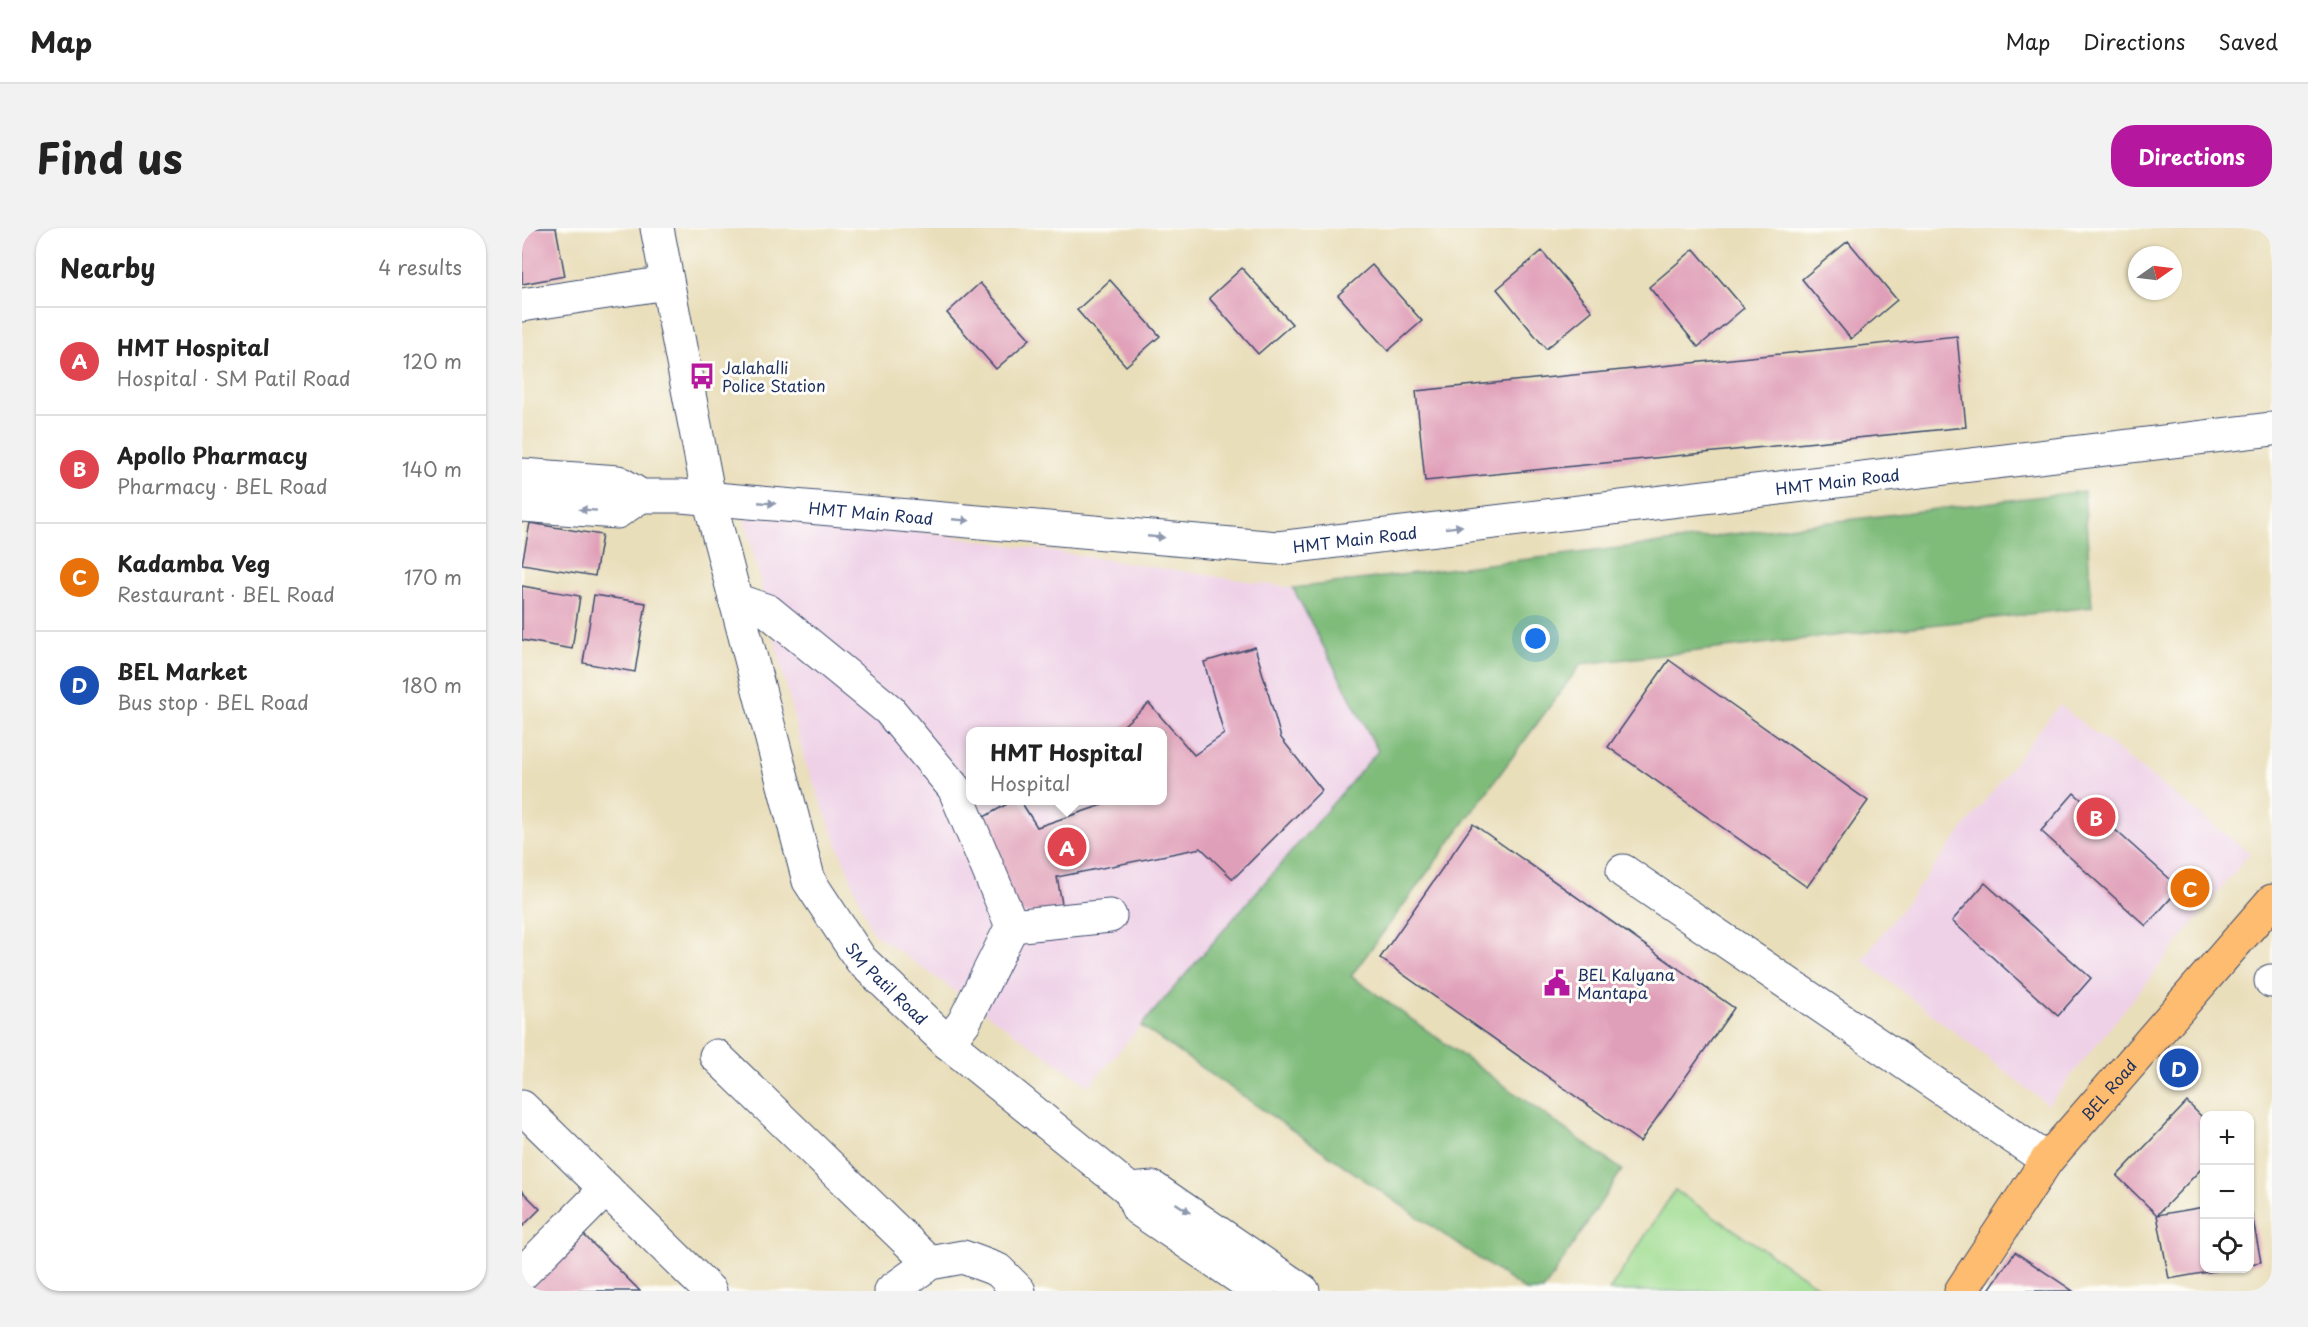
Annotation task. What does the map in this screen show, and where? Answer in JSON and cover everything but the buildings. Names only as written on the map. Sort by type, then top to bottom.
[{"type":"main road","name":"BEL Road","points":[[1961,1291],[2047,1160],[2272,901]]},
{"type":"street","points":[[657,228],[709,498]]},
{"type":"street","points":[[522,305],[667,283]]},
{"type":"street","name":"HMT Main Road","points":[[641,496],[709,498],[1278,548],[2272,429]]},
{"type":"street","points":[[522,475],[618,482],[641,496],[617,512],[522,505]]},
{"type":"street","name":"SM Patil Road","points":[[709,498],[809,881],[861,960],[948,1043],[1130,1190],[1138,1209],[1258,1291]]},
{"type":"street","points":[[735,600],[768,611],[889,710],[954,788],[1012,926],[964,1022],[948,1043]]},
{"type":"street","points":[[1623,872],[2047,1160]]},
{"type":"street","points":[[1012,926],[1110,916]]},
{"type":"street","points":[[716,1056],[930,1263]]},
{"type":"street","points":[[522,1107],[710,1291]]},
{"type":"street","points":[[1130,1190],[1153,1188],[1303,1291]]},
{"type":"street","points":[[522,1274],[606,1189]]},
{"type":"street","points":[[891,1291],[930,1263],[963,1257],[998,1270],[1019,1291]]},
{"type":"shaded area","points":[[741,504],[1293,588],[1378,751],[1089,1086],[872,932],[805,762]]},
{"type":"shaded area","points":[[2059,705],[2250,853],[2048,1105],[1862,960]]},
{"type":"green space","points":[[2084,491],[2092,607],[1581,664],[1351,976],[1622,1170],[1543,1291],[1526,1291],[1141,1026],[1378,751],[1293,588]]},
{"type":"green space","points":[[1675,1190],[1825,1291],[1609,1291]]},
{"type":"place","name":"Jalahalli Police Station","points":[[702,376]]},
{"type":"place","name":"Apollo Pharmacy","points":[[2096,817]]},
{"type":"place","name":"HMT Hospital","points":[[1067,847]]},
{"type":"place","name":"Kadamba Veg","points":[[2190,888]]},
{"type":"place","name":"BEL Kalyana Mantapa","points":[[1557,983]]},
{"type":"place","name":"BEL Market","points":[[2179,1068]]}]
